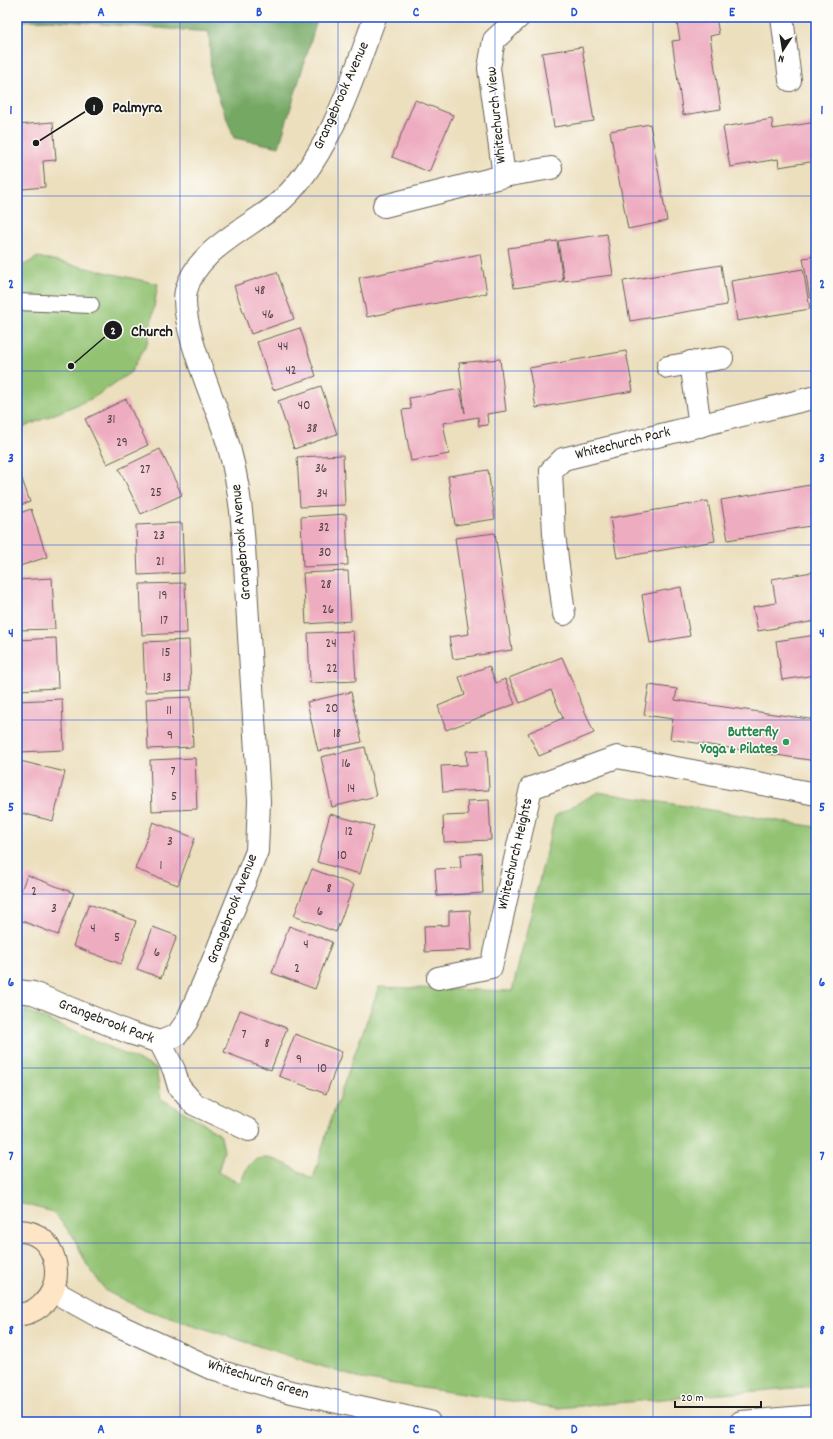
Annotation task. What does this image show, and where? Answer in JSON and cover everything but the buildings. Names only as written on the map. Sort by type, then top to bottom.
[{"type":"street","name":"Grangebrook Avenue","points":[[160,1042],[177,1035],[184,1026],[212,963],[257,851],[259,801],[241,502],[230,447],[186,319],[186,291],[199,265],[236,232],[276,205],[306,172],[329,133],[360,59],[375,17]]},
{"type":"street","name":"Whitechurch View","points":[[519,17],[494,40],[489,68],[504,176],[551,168]]},
{"type":"street","points":[[782,17],[790,80]]},
{"type":"street","points":[[384,206],[504,176]]},
{"type":"street","points":[[668,367],[722,358]]},
{"type":"street","points":[[691,362],[700,426]]},
{"type":"street","name":"Whitechurch Park","points":[[564,614],[554,534],[551,471],[563,459],[816,398]]},
{"type":"street","name":"Whitechurch Heights","points":[[438,978],[491,967],[531,788],[617,756],[816,794]]},
{"type":"street","name":"Grangebrook Park","points":[[17,991],[33,993],[130,1033],[160,1042],[174,1070],[179,1087],[194,1104],[249,1130]]},
{"type":"street","points":[[17,1231],[33,1235],[44,1242],[52,1252],[56,1265],[57,1278],[53,1291],[45,1302],[34,1310],[17,1314]]},
{"type":"street","name":"Whitechurch Green","points":[[53,1291],[100,1317],[215,1370],[287,1391],[429,1422]]},
{"type":"street","points":[[741,1422],[816,1416]]},
{"type":"lane","points":[[17,302],[91,305]]},
{"type":"green space","points":[[17,17],[318,17],[279,147],[234,138],[211,77],[209,32],[50,20],[17,21]]},
{"type":"green space","points":[[38,257],[158,284],[148,341],[131,372],[93,398],[17,430],[17,269]]},
{"type":"green space","points":[[598,792],[816,827],[816,1386],[558,1408],[361,1379],[140,1308],[106,1291],[87,1265],[73,1236],[53,1212],[23,1204],[17,1204],[17,1020],[24,1021],[25,1010],[156,1068],[161,1099],[200,1121],[221,1136],[224,1151],[218,1172],[240,1183],[250,1164],[257,1159],[265,1158],[282,1162],[313,1179],[329,1125],[379,987],[512,991],[555,816]]},
{"type":"place","name":"Palmyra","points":[[36,143]]},
{"type":"place","name":"Church","points":[[71,366]]},
{"type":"place","name":"Butterfly Yoga & Pilates","points":[[786,742]]}]
